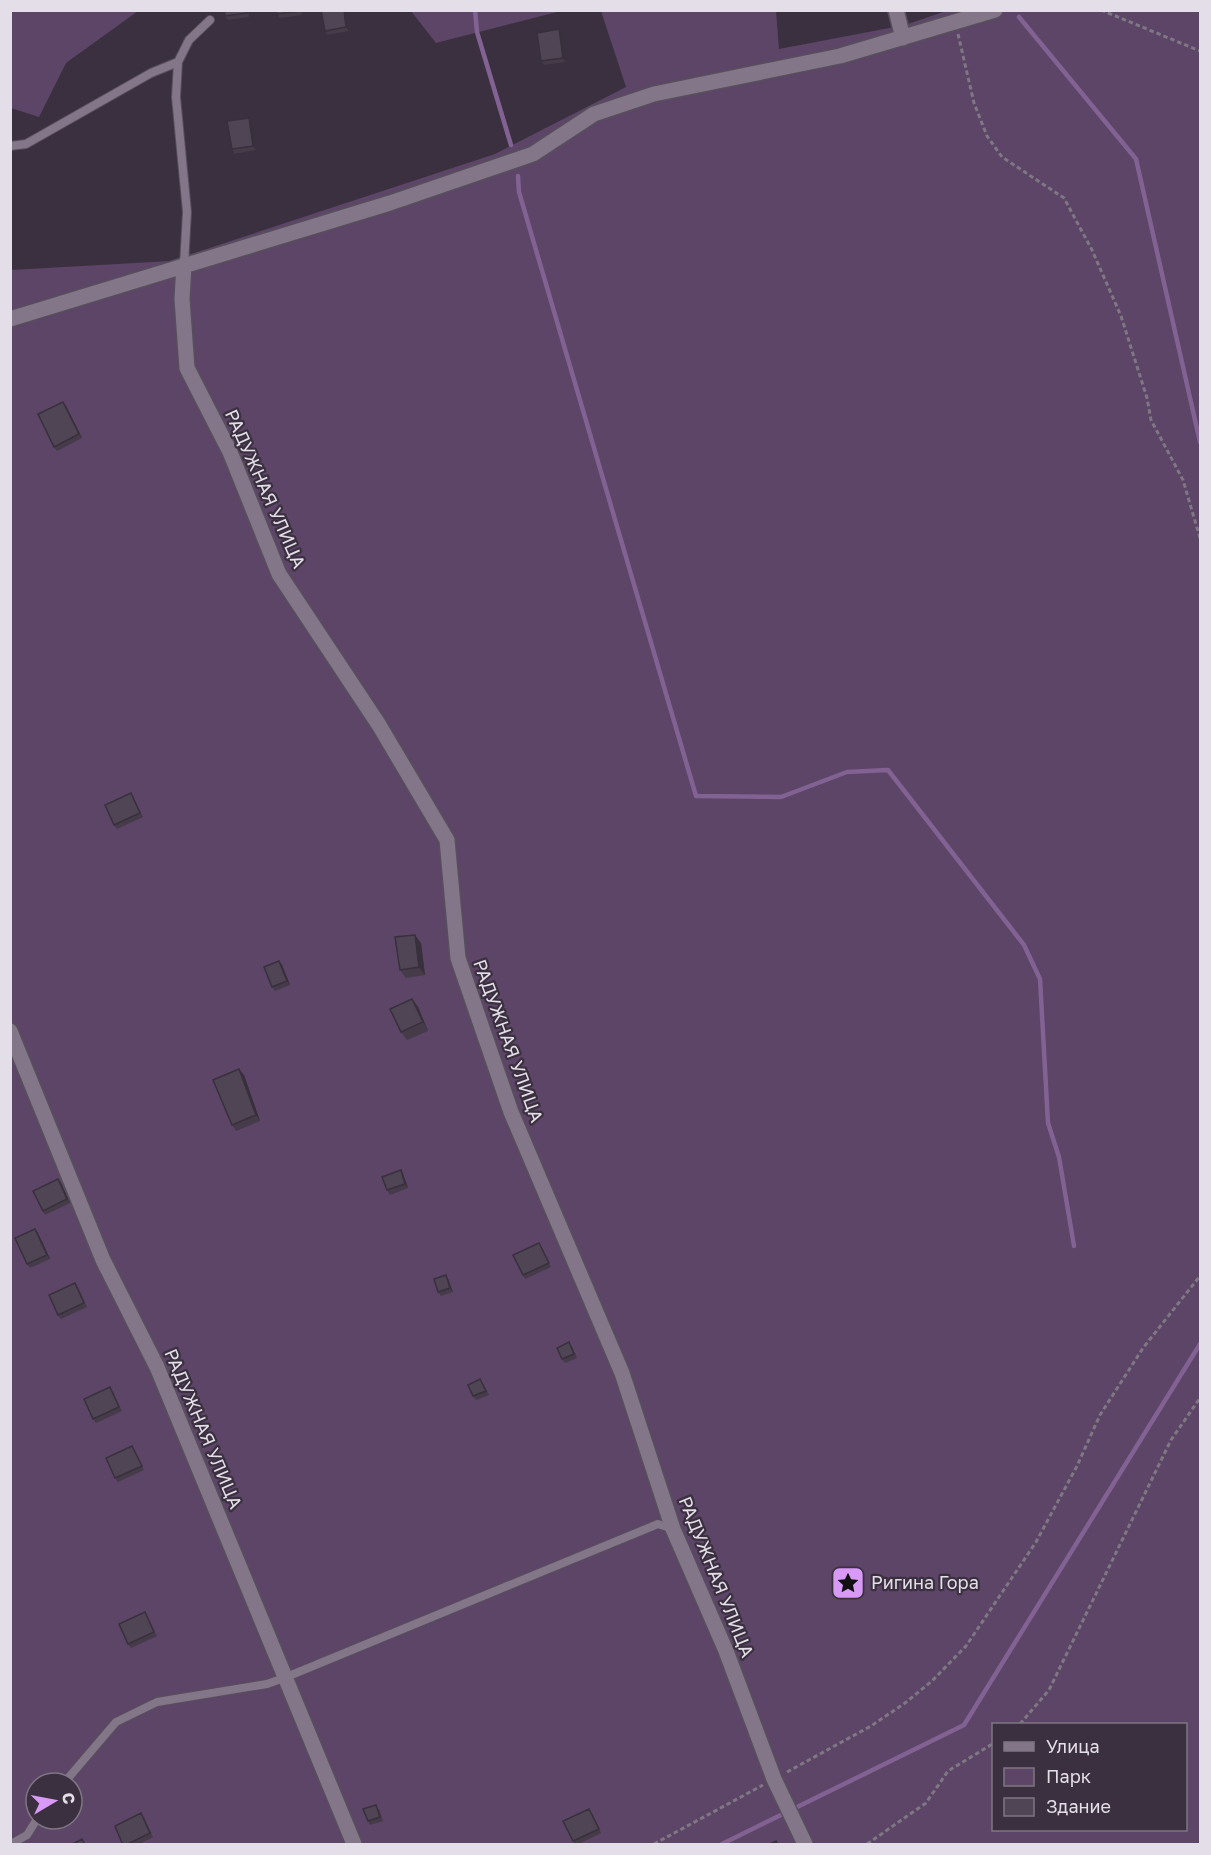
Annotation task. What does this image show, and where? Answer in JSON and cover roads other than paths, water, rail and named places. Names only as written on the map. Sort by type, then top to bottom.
[{"type":"street","points":[[896,10],[903,38]]},
{"type":"street","points":[[10,319],[390,203],[533,154],[594,114],[654,94],[840,56],[995,10]]},
{"type":"street","name":"РАДУЖНАЯ УЛИЦА","points":[[184,265],[182,299],[187,368],[230,452],[279,574],[379,725],[447,840],[458,958],[511,1112],[622,1372],[673,1529],[726,1651],[774,1779],[804,1845]]},
{"type":"street","name":"РАДУЖНАЯ УЛИЦА","points":[[10,1030],[103,1260],[158,1367],[354,1845]]},
{"type":"lane","points":[[184,265],[187,212],[176,97],[178,62],[189,40],[210,20]]},
{"type":"lane","points":[[10,146],[26,144],[151,73],[178,62]]},
{"type":"lane","points":[[74,1771],[116,1722],[157,1702],[267,1684],[658,1524],[673,1529]]},
{"type":"lane","points":[[11,1845],[30,1831]]},
{"type":"waterway","points":[[475,10],[477,32],[511,145]]},
{"type":"waterway","points":[[1019,17],[1136,159],[1200,442]]},
{"type":"waterway","points":[[518,176],[519,192],[696,796],[781,797],[847,772],[888,770],[1024,945],[1040,979],[1048,1123],[1059,1157],[1074,1246]]},
{"type":"waterway","points":[[722,1844],[964,1725],[1200,1344]]},
{"type":"place","name":"Ригина Гора","points":[[848,1583]]}]
